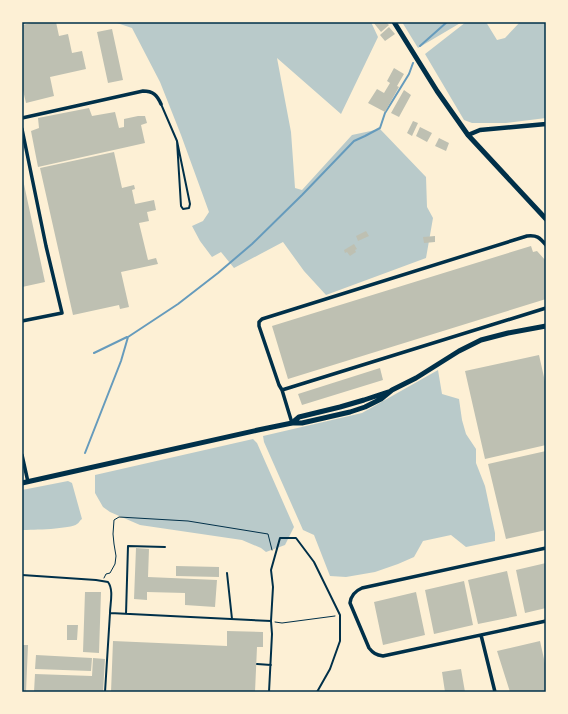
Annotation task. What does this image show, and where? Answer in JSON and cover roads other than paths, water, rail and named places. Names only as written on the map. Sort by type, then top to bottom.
[{"type":"main road","points":[[394,22],[436,91],[468,135],[546,219]]},
{"type":"main road","points":[[25,482],[292,423],[299,417],[340,407],[392,390],[416,378],[459,351],[481,340],[546,326]]},
{"type":"street","points":[[22,118],[143,91],[150,91],[158,97],[161,104]]},
{"type":"street","points":[[468,135],[480,130],[546,124]]},
{"type":"street","points":[[22,129],[46,246],[62,313],[22,321]]},
{"type":"street","points":[[292,423],[259,326],[259,322],[262,319],[521,237],[533,236],[539,238],[546,245]]},
{"type":"street","points":[[282,390],[546,308]]},
{"type":"street","points":[[22,455],[25,482]]},
{"type":"street","points":[[546,548],[362,588],[355,592],[350,603],[369,648],[377,655],[383,656],[546,621]]},
{"type":"street","points":[[481,635],[495,692]]},
{"type":"lane","points":[[22,23],[26,22]]},
{"type":"lane","points":[[161,104],[177,142],[190,204],[189,208],[186,209],[183,209],[181,206],[177,142]]},
{"type":"lane","points":[[270,692],[273,587],[272,570],[274,558],[280,538],[296,538],[314,562],[340,615],[340,641],[330,669],[317,692]]},
{"type":"lane","points":[[126,614],[128,546],[165,547]]},
{"type":"lane","points":[[227,573],[232,619]]},
{"type":"lane","points":[[22,575],[108,582],[110,586],[110,613],[105,692]]},
{"type":"lane","points":[[110,613],[271,621]]},
{"type":"lane","points":[[257,664],[271,665]]},
{"type":"waterway","points":[[420,46],[447,22]]},
{"type":"waterway","points":[[85,453],[121,361],[128,337],[178,304],[218,273],[252,244],[354,141],[380,128],[385,113],[409,74],[413,63]]},
{"type":"waterway","points":[[94,353],[127,337]]}]
